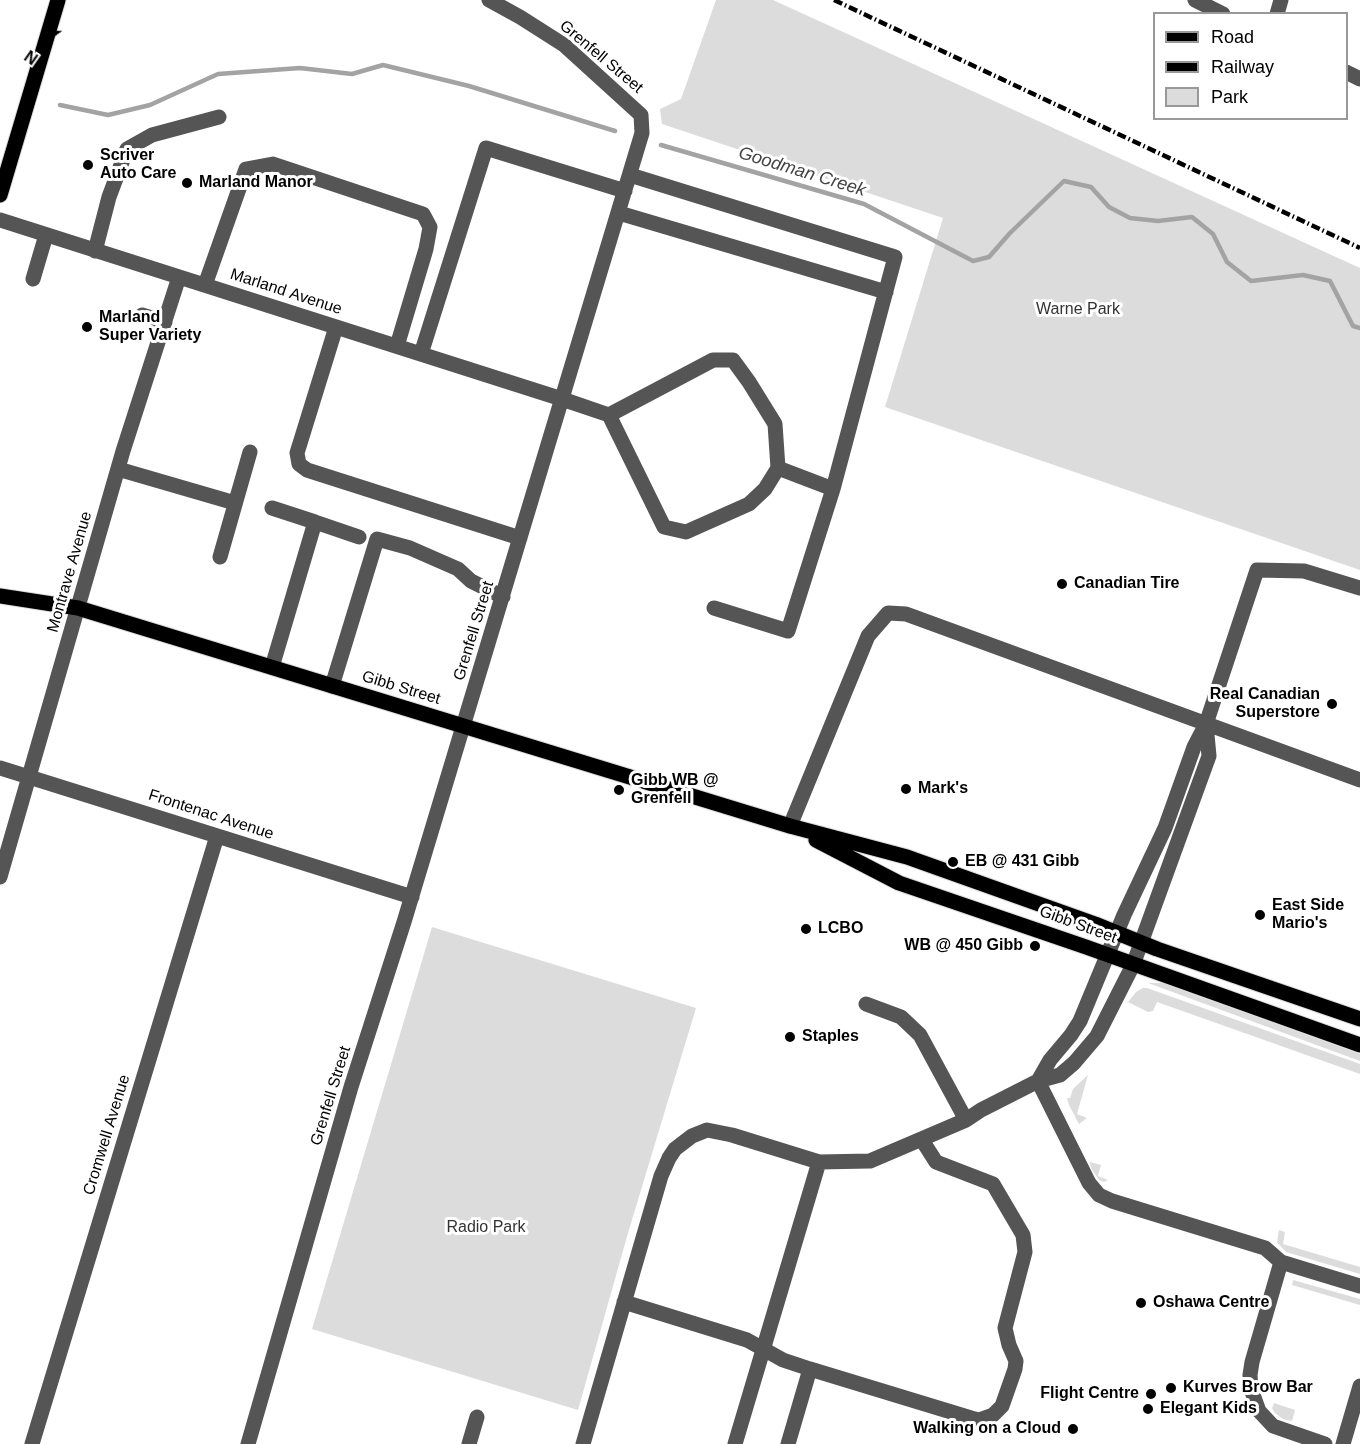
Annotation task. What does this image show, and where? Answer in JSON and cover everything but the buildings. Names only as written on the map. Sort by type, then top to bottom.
[{"type":"main road","points":[[0,195],[58,0]]},
{"type":"main road","name":"Gibb Street","points":[[0,596],[78,608],[790,826],[907,857],[1117,933],[1141,944],[1360,1019]]},
{"type":"main road","name":"Gibb Street","points":[[790,826],[899,883],[1360,1045]]},
{"type":"street","name":"Grenfell Street","points":[[248,1444],[351,1086],[412,897],[642,133],[641,115],[564,45],[520,16],[489,0]]},
{"type":"street","points":[[1194,0],[1219,12]]},
{"type":"street","points":[[95,250],[109,197],[127,149],[152,135],[219,117]]},
{"type":"street","points":[[421,354],[486,148],[625,191]]},
{"type":"street","points":[[205,285],[246,170],[273,164],[423,214],[430,227],[426,249],[397,346]]},
{"type":"street","points":[[630,175],[895,258],[833,489],[788,631],[714,608]]},
{"type":"street","points":[[619,213],[886,292]]},
{"type":"street","name":"Marland Avenue","points":[[0,220],[609,415]]},
{"type":"street","points":[[33,279],[46,235]]},
{"type":"street","name":"Montrave Avenue","points":[[0,877],[118,468],[179,277]]},
{"type":"street","points":[[142,315],[165,322]]},
{"type":"street","points":[[336,327],[297,453],[299,464],[318,474],[520,538]]},
{"type":"street","points":[[712,360],[733,360],[775,424],[778,468],[765,489],[749,504],[686,532],[663,527],[609,415],[712,360]]},
{"type":"street","points":[[220,557],[250,452]]},
{"type":"street","points":[[118,468],[235,503]]},
{"type":"street","points":[[778,468],[833,489]]},
{"type":"street","points":[[272,508],[359,537]]},
{"type":"street","points":[[272,667],[315,522]]},
{"type":"street","points":[[332,686],[377,539],[410,548],[458,569],[471,581],[503,597]]},
{"type":"street","points":[[1038,1081],[1050,1060],[1080,1021],[1165,828],[1194,747],[1206,724],[1257,570],[1304,571],[1360,588]]},
{"type":"street","points":[[790,826],[868,636],[888,613],[906,614],[1360,780]]},
{"type":"street","points":[[583,1444],[664,1168],[669,1158],[684,1141],[701,1132],[717,1131],[819,1162],[870,1161],[966,1120],[1038,1081],[1060,1075],[1087,1049],[1106,1020],[1141,944],[1209,756],[1206,724]]},
{"type":"street","name":"Frontenac Avenue","points":[[0,768],[412,897]]},
{"type":"street","name":"Cromwell Avenue","points":[[32,1444],[217,836]]},
{"type":"street","points":[[866,1004],[901,1017],[920,1035],[966,1120]]},
{"type":"street","points":[[1038,1081],[1089,1183],[1100,1196],[1265,1248],[1281,1262],[1360,1286]]},
{"type":"street","points":[[624,1302],[747,1340],[783,1360],[810,1369],[979,1420],[993,1415],[1002,1406],[1015,1369],[1016,1361],[1006,1337],[1005,1328],[1025,1252],[1023,1235],[993,1184],[936,1162],[922,1140]]},
{"type":"street","points":[[735,1444],[819,1162]]},
{"type":"street","points":[[1281,1262],[1252,1362],[1251,1389],[1259,1411],[1273,1426],[1325,1444]]},
{"type":"street","points":[[788,1444],[810,1369]]},
{"type":"street","points":[[1343,1444],[1360,1386]]},
{"type":"street","points":[[468,1444],[477,1417]]},
{"type":"green space","name":"Warne Park","points":[[716,0],[773,0],[1360,268],[1360,570],[885,407],[943,218],[662,124],[660,109],[681,99]]},
{"type":"green space","name":"Radio Park","points":[[432,927],[696,1008],[628,1233],[578,1410],[312,1329]]},
{"type":"green space","points":[[1148,983],[1162,983],[1360,1054],[1360,1061]]},
{"type":"green space","points":[[1143,988],[1360,1064],[1360,1074],[1157,1002],[1153,1011],[1148,1012],[1128,1002],[1136,992]]},
{"type":"green space","points":[[1088,1075],[1077,1114],[1087,1118],[1079,1124],[1067,1098],[1070,1098],[1073,1089]]},
{"type":"green space","points":[[1090,1162],[1101,1165],[1098,1176],[1108,1180],[1104,1182],[1099,1180]]},
{"type":"green space","points":[[1279,1230],[1285,1232],[1283,1244],[1360,1267],[1360,1274],[1286,1252],[1277,1242]]},
{"type":"green space","points":[[1293,1280],[1360,1299],[1360,1305],[1292,1285]]},
{"type":"green space","points":[[1274,1403],[1295,1410],[1292,1421],[1283,1419],[1275,1413],[1272,1408]]},
{"type":"waterway","name":"Goodman Creek","points":[[60,105],[108,115],[150,105],[218,74],[300,68],[352,74],[383,65],[469,86],[615,131]]},
{"type":"waterway","name":"Goodman Creek","points":[[661,145],[864,204],[973,261],[989,257],[1010,233],[1064,181],[1091,187],[1109,207],[1130,218],[1158,221],[1192,217],[1213,234],[1227,262],[1251,281],[1303,275],[1330,281],[1353,326],[1360,328]]},
{"type":"railway","points":[[834,0],[1360,248]]},
{"type":"place","name":"Scriver Auto Care","points":[[88,165]]},
{"type":"place","name":"Marland Manor","points":[[187,183]]},
{"type":"place","name":"Marland Super Variety","points":[[87,327]]},
{"type":"place","name":"Canadian Tire","points":[[1062,584]]},
{"type":"place","name":"Real Canadian Superstore","points":[[1332,704]]},
{"type":"place","name":"Mark's","points":[[906,789]]},
{"type":"place","name":"Gibb WB @ Grenfell","points":[[619,790]]},
{"type":"place","name":"EB @ 431 Gibb","points":[[953,862]]},
{"type":"place","name":"East Side Mario's","points":[[1260,915]]},
{"type":"place","name":"LCBO","points":[[806,929]]},
{"type":"place","name":"WB @ 450 Gibb","points":[[1035,946]]},
{"type":"place","name":"Staples","points":[[790,1037]]},
{"type":"place","name":"Oshawa Centre","points":[[1141,1303]]},
{"type":"place","name":"Kurves Brow Bar","points":[[1171,1388]]},
{"type":"place","name":"Flight Centre","points":[[1151,1394]]},
{"type":"place","name":"Elegant Kids","points":[[1148,1409]]},
{"type":"place","name":"Walking on a Cloud","points":[[1073,1429]]}]
